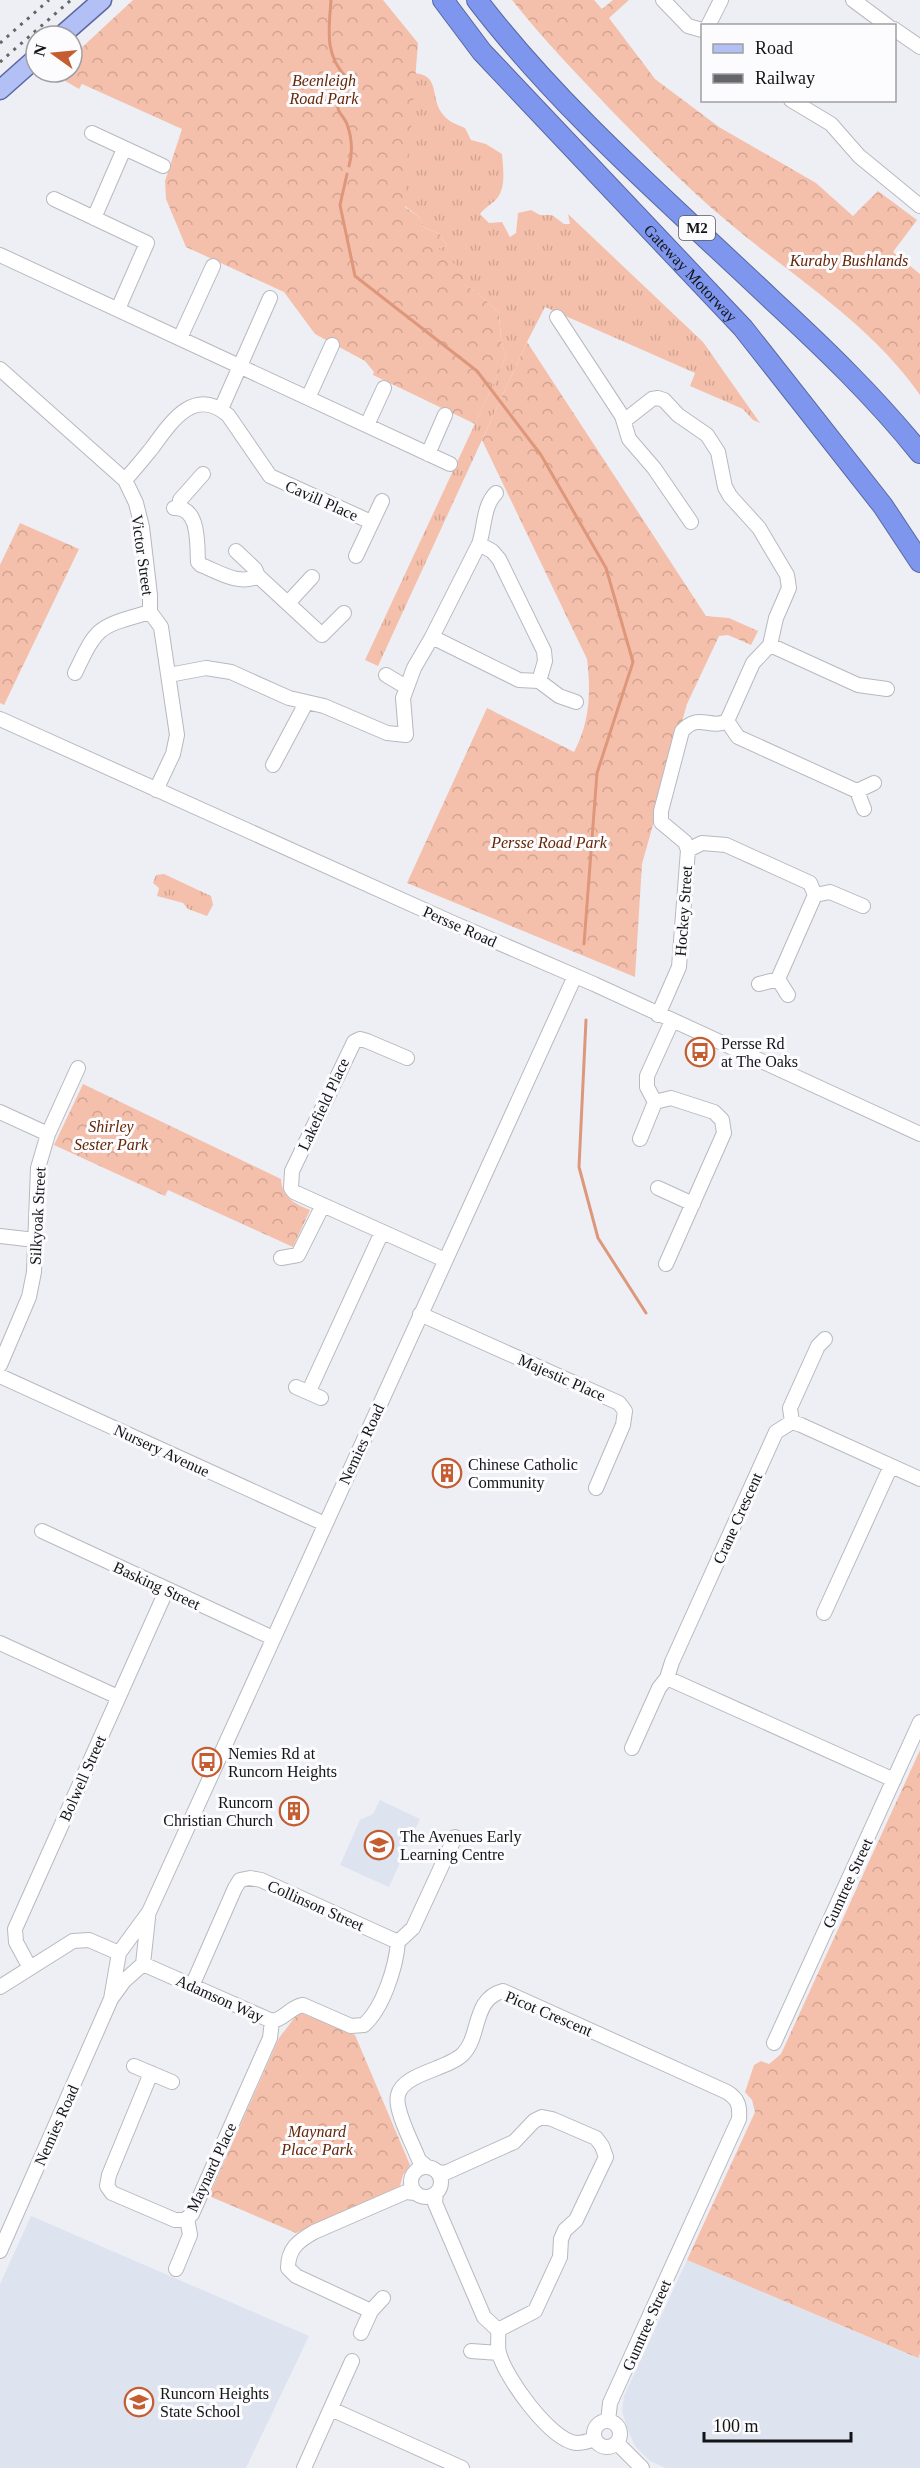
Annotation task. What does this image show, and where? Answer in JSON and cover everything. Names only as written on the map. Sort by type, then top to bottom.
[{"type":"highway","name":"Gateway Motorway","points":[[443,0],[482,52],[743,328],[883,506],[920,562]]},
{"type":"highway","name":"Gateway Motorway","points":[[477,0],[570,107],[858,382],[920,453]]},
{"type":"main road","points":[[75,24],[102,0]]},
{"type":"main road","points":[[0,90],[24,69]]},
{"type":"street","points":[[663,0],[688,26],[701,30]]},
{"type":"street","points":[[709,24],[721,0]]},
{"type":"street","points":[[853,0],[885,24]]},
{"type":"street","points":[[896,30],[920,47]]},
{"type":"street","points":[[794,102],[831,124],[859,156],[920,206]]},
{"type":"street","points":[[92,133],[162,165]]},
{"type":"street","points":[[94,218],[124,149]]},
{"type":"street","points":[[54,199],[147,243],[118,309]]},
{"type":"street","points":[[0,255],[450,464]]},
{"type":"street","points":[[180,338],[213,266]]},
{"type":"street","points":[[125,480],[175,417],[188,408],[204,404],[221,409],[270,298]]},
{"type":"street","points":[[557,317],[624,421],[629,439],[654,468],[691,522]]},
{"type":"street","points":[[308,398],[332,345]]},
{"type":"street","name":"Victor Street","points":[[0,369],[125,480],[133,495],[142,527],[150,612],[161,627],[177,735],[173,754],[156,790]]},
{"type":"street","points":[[367,425],[384,388]]},
{"type":"street","points":[[624,421],[652,399],[664,400],[678,415],[701,430],[718,452],[725,487],[730,496],[759,528],[787,575],[789,588],[776,618],[770,645],[753,663],[727,721],[738,737],[857,791],[864,809]]},
{"type":"street","name":"Cavill Place","points":[[221,409],[228,415],[270,476],[371,522]]},
{"type":"street","points":[[428,454],[446,415]]},
{"type":"street","points":[[203,474],[180,500],[178,508],[189,514],[195,523],[198,562],[241,581],[249,581],[258,576]]},
{"type":"street","points":[[169,675],[206,668],[231,672],[289,698],[324,706],[387,733],[406,735],[402,708],[406,687],[421,653],[432,637],[479,544],[490,499],[496,493]]},
{"type":"street","name":"Cavill Place","points":[[356,556],[381,501]]},
{"type":"street","points":[[479,544],[499,559],[544,651],[545,661],[538,681]]},
{"type":"street","points":[[236,551],[255,569],[258,576],[322,635],[344,613]]},
{"type":"street","points":[[288,603],[312,576]]},
{"type":"street","points":[[75,673],[89,642],[99,630],[108,624],[150,612]]},
{"type":"street","points":[[432,637],[519,680],[538,681],[559,696],[576,702]]},
{"type":"street","points":[[770,645],[858,685],[887,689]]},
{"type":"street","points":[[386,675],[406,687]]},
{"type":"street","points":[[273,765],[306,703]]},
{"type":"street","name":"Persse Road","points":[[0,719],[575,976],[920,1134]]},
{"type":"street","name":"Hockey Street","points":[[658,1015],[679,967],[688,850],[685,842],[661,822],[661,811],[682,731],[690,722],[700,720],[721,724],[727,721]]},
{"type":"street","points":[[857,791],[874,783]]},
{"type":"street","points":[[688,850],[702,843],[726,845],[810,883],[816,895]]},
{"type":"street","points":[[816,895],[830,892],[863,906]]},
{"type":"street","points":[[778,980],[816,895]]},
{"type":"street","name":"Nemies Road","points":[[0,2251],[111,1999],[121,1954],[149,1912],[575,976]]},
{"type":"street","points":[[759,984],[778,980]]},
{"type":"street","points":[[778,980],[788,995]]},
{"type":"street","points":[[655,1102],[647,1087],[647,1076],[672,1022]]},
{"type":"street","name":"Lakefield Place","points":[[407,1058],[360,1039],[354,1042],[292,1171],[291,1181],[294,1192],[445,1260]]},
{"type":"street","name":"Silkyoak Street","points":[[0,1365],[29,1297],[34,1272],[38,1168],[48,1134],[78,1068]]},
{"type":"street","points":[[655,1102],[671,1098],[714,1112],[722,1120],[724,1133],[666,1264]]},
{"type":"street","points":[[640,1139],[655,1102]]},
{"type":"street","points":[[0,1113],[48,1134]]},
{"type":"street","points":[[658,1188],[693,1204]]},
{"type":"street","points":[[281,1258],[298,1255],[323,1206]]},
{"type":"street","points":[[309,1392],[382,1232]]},
{"type":"street","points":[[0,1236],[35,1240]]},
{"type":"street","name":"Majestic Place","points":[[420,1314],[619,1403],[625,1411],[623,1425],[596,1488]]},
{"type":"street","points":[[825,1339],[818,1346],[790,1408],[792,1422],[920,1479]]},
{"type":"street","name":"Nursery Avenue","points":[[0,1376],[325,1524]]},
{"type":"street","name":"Crane Crescent","points":[[632,1748],[659,1688],[667,1678],[672,1662],[776,1432],[792,1422]]},
{"type":"street","points":[[824,1613],[891,1466]]},
{"type":"street","name":"Basking Street","points":[[42,1531],[273,1638]]},
{"type":"street","name":"Bolwell Street","points":[[30,1968],[16,1942],[15,1929],[167,1589]]},
{"type":"street","points":[[0,1643],[118,1697]]},
{"type":"street","points":[[667,1678],[894,1780]]},
{"type":"street","name":"Gumtree Street","points":[[774,2043],[920,1722]]},
{"type":"street","name":"Adamson Way","points":[[141,1963],[272,2021],[286,2015],[294,2006],[303,2005],[351,2026],[364,2025],[373,2017],[396,1962],[398,1942],[413,1928],[454,1837]]},
{"type":"street","name":"Collinson Street","points":[[192,1986],[240,1880],[250,1878],[261,1880],[398,1942]]},
{"type":"street","name":"Nemies Road","points":[[111,1999],[141,1963],[149,1912]]},
{"type":"street","points":[[0,1987],[73,1941],[89,1940],[121,1954],[126,1970],[141,1963],[136,1946],[121,1954]]},
{"type":"street","name":"Picot Crescent","points":[[498,2330],[484,2317],[426,2182],[396,2103],[398,2092],[404,2083],[464,2053],[484,2004],[493,1994],[503,1991],[717,2087],[736,2098]]},
{"type":"street","name":"Maynard Place","points":[[152,2073],[109,2175],[107,2186],[112,2193],[175,2220],[185,2220],[192,2214],[270,2038],[272,2021]]},
{"type":"street","points":[[134,2066],[172,2082]]},
{"type":"street","name":"Gumtree Street","points":[[608,2421],[610,2403],[740,2118],[740,2108],[736,2098]]},
{"type":"street","points":[[371,2311],[296,2276],[288,2268],[291,2249],[300,2240],[514,2142],[534,2121],[542,2117],[596,2138],[606,2157],[576,2220],[565,2230],[561,2239],[560,2257],[535,2311],[498,2330],[499,2353],[518,2390],[536,2414],[566,2440],[577,2443],[594,2439]]},
{"type":"street","points":[[176,2269],[190,2235],[187,2218]]},
{"type":"street","points":[[361,2333],[371,2311],[383,2298]]},
{"type":"street","points":[[471,2351],[499,2353]]},
{"type":"street","points":[[304,2468],[352,2361]]},
{"type":"street","points":[[331,2409],[462,2468]]},
{"type":"street","points":[[608,2421],[619,2429],[620,2438],[612,2447],[603,2448],[594,2439],[595,2427],[602,2422],[608,2421]]},
{"type":"street","points":[[617,2443],[642,2468]]},
{"type":"shaded area","name":"The Avenues Early Learning Centre","points":[[380,1800],[420,1819],[389,1887],[340,1865],[360,1820],[373,1814]]},
{"type":"shaded area","name":"Runcorn Heights State School","points":[[31,2216],[309,2336],[246,2468],[0,2468],[0,2284]]},
{"type":"shaded area","points":[[687,2260],[917,2358],[920,2353],[920,2468],[666,2468],[650,2461],[635,2446],[627,2428],[622,2411],[624,2396]]},
{"type":"green space","name":"Beenleigh Road Park","points":[[133,0],[383,0],[418,43],[405,207],[419,217],[425,228],[440,234],[447,246],[438,248],[463,272],[465,285],[478,293],[499,313],[501,340],[506,357],[475,424],[373,375],[374,372],[365,361],[315,334],[284,292],[186,247],[166,199],[165,181],[182,129],[82,84],[84,84],[84,46]]},
{"type":"green space","name":"Kuraby Bushlands","points":[[512,0],[594,0],[602,9],[613,0],[629,0],[609,18],[655,79],[719,127],[816,183],[853,216],[878,191],[917,220],[893,252],[920,274],[920,395],[878,345],[854,323],[728,222],[667,166],[609,108]]},
{"type":"green space","name":"Beenleigh Road Park","points":[[153,9],[426,76],[433,86],[438,105],[446,118],[465,128],[471,140],[486,144],[502,154],[501,193],[480,214],[489,223],[502,222],[510,237],[516,233],[518,213],[531,210],[540,215],[552,215],[564,224],[570,224],[568,214],[703,342],[760,423],[753,420],[743,409],[690,386],[695,373],[545,307],[378,666],[365,660],[506,357],[501,340],[499,313],[478,293],[465,285],[438,248],[447,246],[440,234],[425,228],[419,217]]},
{"type":"green space","points":[[70,84],[82,84],[79,89]]},
{"type":"green space","name":"Persse Road Park","points":[[527,342],[706,616],[729,618],[758,631],[751,645],[728,635],[719,636],[687,704],[642,864],[635,977],[407,883],[487,708],[574,752],[586,718],[589,695],[587,659],[482,440]]},
{"type":"green space","points":[[20,523],[79,549],[4,705],[0,703],[0,565]]},
{"type":"green space","points":[[164,874],[211,896],[213,905],[207,916],[188,909],[183,903],[157,896],[159,888],[153,883],[156,875]]},
{"type":"green space","name":"Shirley Sester Park","points":[[83,1084],[281,1179],[286,1195],[310,1210],[293,1247],[168,1190],[165,1196],[54,1145]]},
{"type":"green space","points":[[920,1750],[920,2353],[918,2358],[687,2260],[755,2112],[752,2100],[745,2092],[754,2065],[761,2061],[769,2064],[781,2054]]},
{"type":"green space","name":"Maynard Place Park","points":[[299,2012],[355,2035],[410,2165],[403,2175],[400,2186],[296,2233],[209,2196],[279,2038]]},
{"type":"waterway","points":[[331,0],[329,31],[331,50],[346,77],[338,108],[350,134],[349,166]]},
{"type":"waterway","points":[[347,174],[340,205],[355,276],[477,371],[541,455],[606,568],[633,662],[597,773],[584,944]]},
{"type":"waterway","points":[[586,1020],[579,1167],[598,1238],[646,1313]]},
{"type":"railway","points":[[0,43],[49,0]]},
{"type":"railway","points":[[0,62],[71,0]]},
{"type":"place","name":"Persse Rd at The Oaks","points":[[700,1052]]},
{"type":"place","name":"Chinese Catholic Community","points":[[447,1473]]},
{"type":"place","name":"Nemies Rd at Runcorn Heights","points":[[207,1762]]},
{"type":"place","name":"Runcorn Christian Church","points":[[294,1811]]},
{"type":"place","name":"The Avenues Early Learning Centre","points":[[379,1845]]},
{"type":"place","name":"Runcorn Heights State School","points":[[139,2402]]}]
